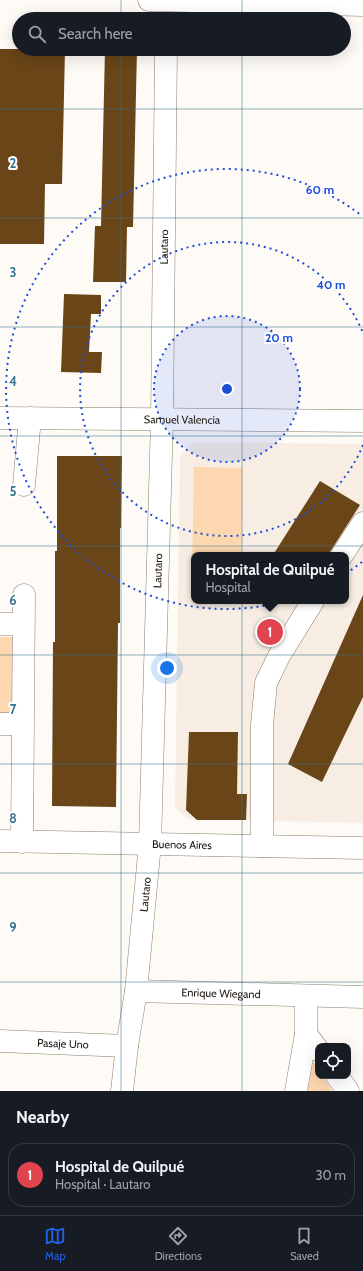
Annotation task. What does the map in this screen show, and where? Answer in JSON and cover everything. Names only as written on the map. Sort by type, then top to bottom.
[{"type":"street","points":[[163,5],[363,5]]},
{"type":"street","name":"Lautaro","points":[[122,1091],[127,1046],[136,991],[150,844],[162,419],[166,56]]},
{"type":"street","name":"Samuel Valencia","points":[[0,418],[363,421]]},
{"type":"street","points":[[24,485],[30,418]]},
{"type":"street","points":[[344,552],[363,523]]},
{"type":"street","points":[[22,842],[24,595]]},
{"type":"street","points":[[262,846],[262,725],[266,683],[279,656],[311,604]]},
{"type":"street","points":[[0,624],[23,624]]},
{"type":"street","points":[[0,724],[22,724]]},
{"type":"street","name":"Buenos Aires","points":[[0,841],[363,848]]},
{"type":"street","name":"Enrique Wiegand","points":[[136,991],[363,998]]},
{"type":"street","points":[[296,1091],[312,1042],[306,996]]},
{"type":"street","name":"Pasaje Uno","points":[[0,1041],[127,1046]]},
{"type":"street","points":[[339,1079],[348,1091]]},
{"type":"shaded area","points":[[194,442],[363,444],[363,823],[187,819],[175,807],[180,457]]},
{"type":"shaded area","points":[[194,467],[243,468],[241,552],[192,552]]},
{"type":"shaded area","points":[[0,637],[14,637],[15,717],[0,717]]},
{"type":"shaded area","points":[[313,1061],[315,1064],[315,1079],[325,1079],[332,1091],[308,1091]]},
{"type":"building","points":[[0,49],[12,49],[12,56],[65,56],[62,184],[45,184],[44,244],[0,244]]},
{"type":"building","points":[[105,56],[137,56],[133,227],[127,227],[126,282],[93,282],[95,226],[101,226]]},
{"type":"building","points":[[64,294],[101,295],[101,314],[91,314],[89,352],[102,352],[101,373],[61,372]]},
{"type":"building","points":[[57,456],[122,456],[116,807],[52,806],[53,642],[55,642],[55,551],[57,551]]},
{"type":"building","points":[[320,481],[360,505],[330,552],[275,552]]},
{"type":"building","points":[[363,595],[363,697],[322,782],[288,764]]},
{"type":"building","points":[[189,732],[238,732],[237,794],[247,794],[246,820],[197,820],[186,810]]},
{"type":"place","name":"Hospital de Quilpué","points":[[270,632]]}]
